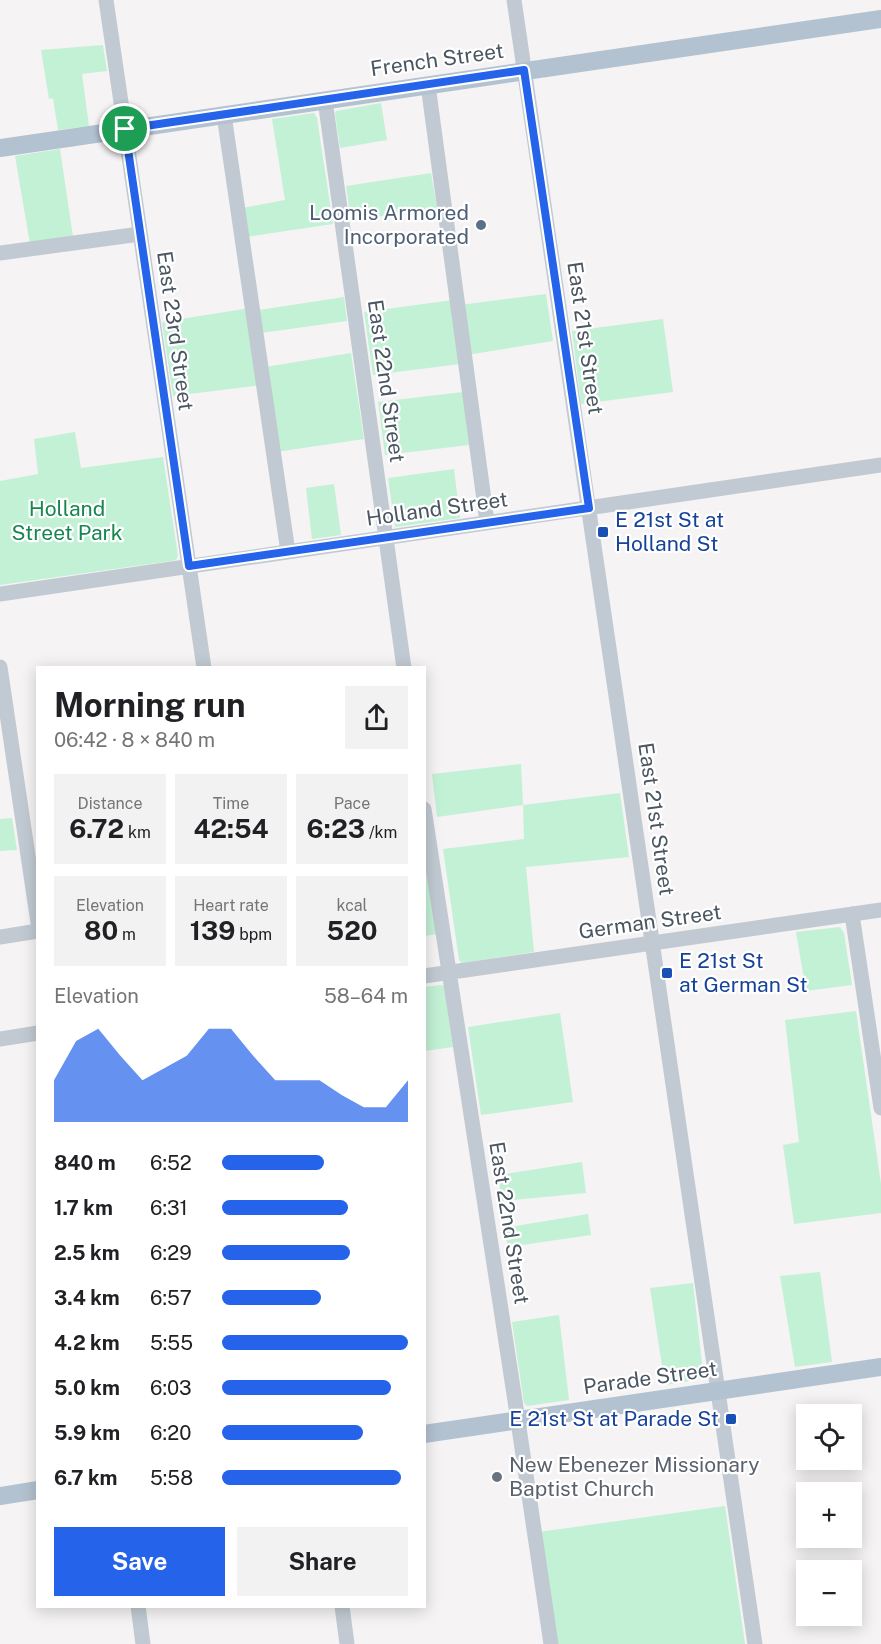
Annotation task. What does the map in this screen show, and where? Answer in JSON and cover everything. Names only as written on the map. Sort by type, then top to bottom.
[{"type":"main road","name":"French Street","points":[[0,147],[881,19]]},
{"type":"main road","name":"Parade Street","points":[[426,1434],[881,1367]]},
{"type":"main road","points":[[0,1496],[36,1490]]},
{"type":"street","name":"East 23rd Street","points":[[106,0],[204,666]]},
{"type":"street","name":"East 21st Street","points":[[514,0],[755,1644]]},
{"type":"street","points":[[428,85],[487,522]]},
{"type":"street","name":"East 22nd Street","points":[[325,100],[404,666]]},
{"type":"street","points":[[224,115],[288,552]]},
{"type":"street","points":[[0,253],[140,234]]},
{"type":"street","name":"Holland Street","points":[[0,594],[881,465]]},
{"type":"street","points":[[0,667],[2,697],[36,911]]},
{"type":"street","name":"East 22nd Street","points":[[426,822],[551,1644]]},
{"type":"street","name":"German Street","points":[[426,976],[881,910]]},
{"type":"street","points":[[852,914],[881,1108]]},
{"type":"street","points":[[0,937],[36,931]]},
{"type":"street","points":[[0,1039],[36,1033]]},
{"type":"street","points":[[138,1608],[143,1644]]},
{"type":"street","points":[[342,1608],[347,1644]]},
{"type":"green space","points":[[103,45],[107,71],[82,74],[89,126],[58,130],[53,98],[49,99],[41,50]]},
{"type":"green space","points":[[381,103],[387,140],[340,148],[336,111]]},
{"type":"green space","points":[[314,113],[317,118],[333,224],[246,237],[242,208],[285,200],[272,119]]},
{"type":"green space","points":[[60,149],[73,237],[30,244],[15,156]]},
{"type":"green space","points":[[431,173],[437,208],[351,221],[346,186]]},
{"type":"green space","points":[[546,294],[553,341],[467,355],[460,305]]},
{"type":"green space","points":[[344,297],[347,321],[261,333],[259,310]]},
{"type":"green space","points":[[453,300],[460,364],[373,375],[364,312]]},
{"type":"green space","points":[[250,308],[261,385],[173,396],[162,322]]},
{"type":"green space","points":[[663,319],[673,392],[581,404],[572,331]]},
{"type":"green space","points":[[351,353],[364,439],[276,452],[265,367]]},
{"type":"green space","points":[[463,392],[469,445],[385,455],[378,402]]},
{"type":"green space","name":"Holland Street Park","points":[[75,432],[81,468],[163,457],[178,556],[176,560],[171,561],[0,585],[0,481],[38,474],[34,439]]},
{"type":"green space","points":[[454,469],[460,518],[395,527],[388,478]]},
{"type":"green space","points":[[334,484],[341,535],[312,539],[306,488]]},
{"type":"green space","points":[[521,764],[523,805],[437,817],[432,774]]},
{"type":"green space","points":[[620,793],[629,857],[526,867],[534,952],[462,963],[459,960],[443,849],[524,839],[523,805]]},
{"type":"green space","points":[[12,818],[17,850],[0,851],[0,819]]},
{"type":"green space","points":[[426,863],[437,934],[426,936]]},
{"type":"green space","points":[[840,927],[844,933],[852,985],[806,991],[796,932]]},
{"type":"green space","points":[[444,986],[453,1047],[426,1051],[426,987]]},
{"type":"green space","points":[[856,1011],[881,1184],[881,1213],[794,1224],[783,1145],[799,1142],[785,1020]]},
{"type":"green space","points":[[560,1013],[573,1102],[481,1115],[468,1027]]},
{"type":"green space","points":[[582,1162],[586,1193],[502,1201],[498,1175]]},
{"type":"green space","points":[[588,1214],[591,1235],[508,1247],[504,1228]]},
{"type":"green space","points":[[820,1272],[832,1362],[795,1367],[780,1276]]},
{"type":"green space","points":[[693,1283],[703,1372],[697,1380],[665,1385],[650,1288]]},
{"type":"green space","points":[[559,1315],[569,1400],[527,1406],[524,1403],[512,1322]]},
{"type":"green space","points":[[725,1506],[745,1644],[557,1644],[539,1532]]},
{"type":"place","name":"Loomis Armored Incorporated","points":[[481,225]]},
{"type":"place","name":"E 21st St at Holland St","points":[[603,532]]},
{"type":"place","name":"E 21st St at German St","points":[[667,973]]},
{"type":"place","name":"E 21st St at Parade St","points":[[731,1419]]},
{"type":"place","name":"New Ebenezer Missionary Baptist Church","points":[[497,1477]]},
{"type":"route","points":[[524,70],[589,508],[189,566],[125,129],[524,70]]}]
